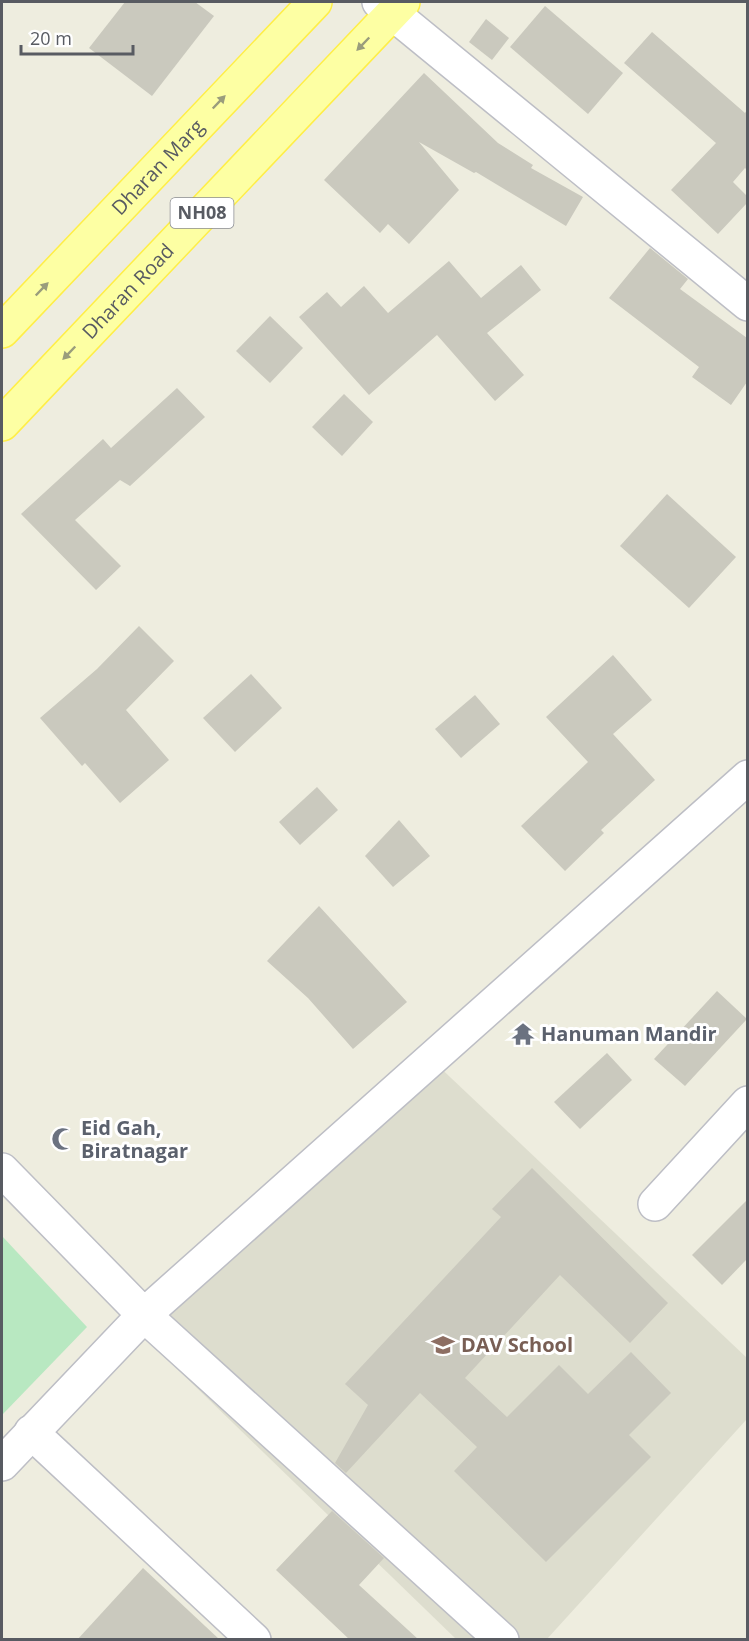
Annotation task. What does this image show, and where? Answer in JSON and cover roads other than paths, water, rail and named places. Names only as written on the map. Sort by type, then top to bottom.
[{"type":"main road","name":"Dharan Marg","points":[[2,331],[315,2]]},
{"type":"main road","name":"Dharan Road","points":[[2,424],[391,5]]},
{"type":"street","points":[[391,5],[747,304]]},
{"type":"street","points":[[2,1464],[144,1315],[747,777]]},
{"type":"street","points":[[655,1204],[747,1103]]},
{"type":"street","points":[[2,1170],[144,1315],[502,1640]]},
{"type":"street","points":[[31,1432],[254,1640]]},
{"type":"place","name":"Hanuman Mandir","points":[[523,1034]]},
{"type":"place","name":"Eid Gah, Biratnagar","points":[[63,1139]]},
{"type":"place","name":"DAV School","points":[[443,1345]]}]
